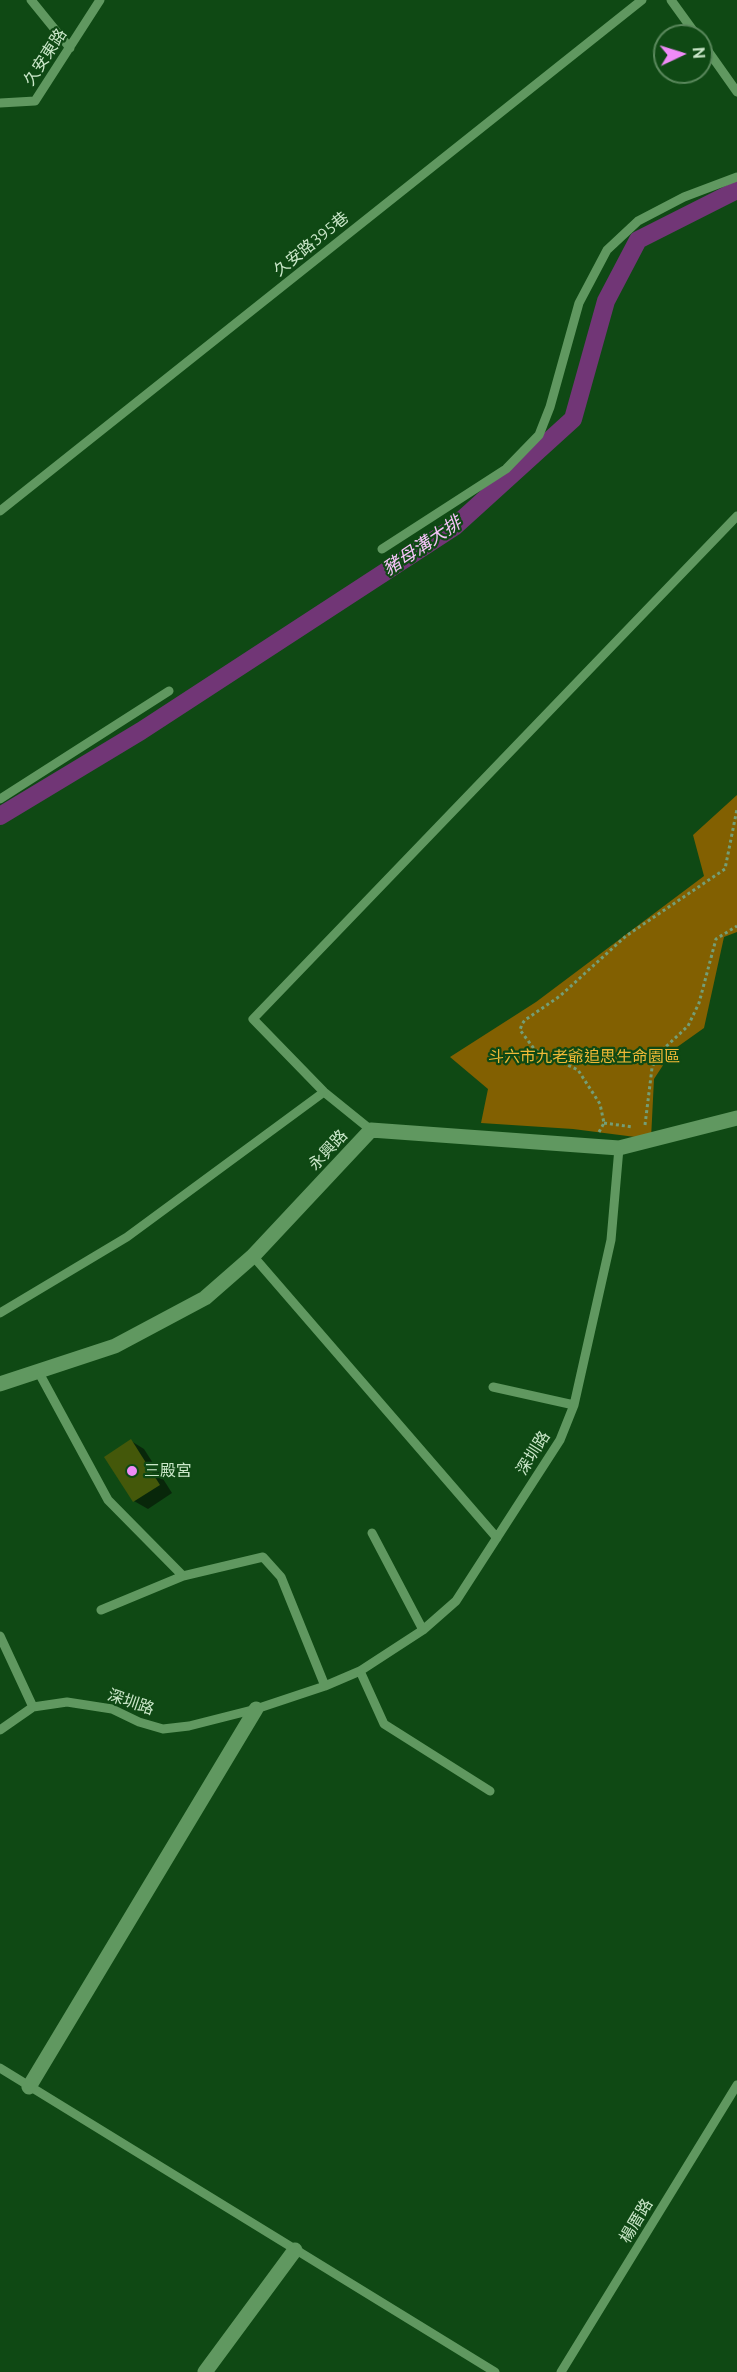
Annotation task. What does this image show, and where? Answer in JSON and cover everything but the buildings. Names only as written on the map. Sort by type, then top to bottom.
[{"type":"street","name":"永興路","points":[[0,1384],[115,1346],[205,1298],[253,1256],[371,1130],[619,1148],[642,1136],[737,1118]]},
{"type":"street","points":[[29,2087],[256,1709]]},
{"type":"street","points":[[205,2372],[295,2250]]},
{"type":"lane","points":[[32,0],[70,48]]},
{"type":"lane","name":"久安東路","points":[[0,103],[35,101],[99,0]]},
{"type":"lane","name":"久安路395巷","points":[[2,506],[642,0]]},
{"type":"lane","points":[[671,0],[688,24]]},
{"type":"lane","points":[[713,58],[737,92]]},
{"type":"lane","points":[[382,549],[506,469],[539,435],[550,407],[579,303],[607,250],[638,221],[684,197],[737,177]]},
{"type":"lane","points":[[371,1130],[324,1092],[253,1019],[737,516]]},
{"type":"lane","points":[[0,799],[169,691]]},
{"type":"lane","points":[[0,1313],[127,1237],[324,1092]]},
{"type":"lane","name":"深圳路","points":[[0,1730],[33,1707],[67,1702],[112,1709],[139,1722],[163,1729],[189,1726],[256,1709],[325,1686],[360,1671],[423,1630],[456,1601],[560,1440],[574,1405],[610,1240],[619,1148]]},
{"type":"lane","points":[[253,1256],[496,1538]]},
{"type":"lane","points":[[38,1371],[108,1500],[183,1576]]},
{"type":"lane","points":[[493,1387],[574,1405]]},
{"type":"lane","points":[[372,1533],[423,1630]]},
{"type":"lane","points":[[101,1611],[183,1576],[263,1557],[281,1577],[325,1686]]},
{"type":"lane","points":[[0,1636],[33,1707]]},
{"type":"lane","points":[[360,1671],[384,1724],[490,1791]]},
{"type":"lane","points":[[0,2068],[495,2372]]},
{"type":"lane","name":"楊厝路","points":[[561,2372],[737,2085]]},
{"type":"path","points":[[593,1145],[604,1123],[600,1104],[578,1070],[535,1050],[520,1030],[522,1024],[560,996],[626,936],[725,869],[737,809]]},
{"type":"path","points":[[604,1123],[642,1136],[648,1109],[652,1068],[657,1055],[688,1026],[699,1003],[716,939],[737,926]]},
{"type":"green space","name":"斗六市九老爺追思生命園區","points":[[737,795],[737,932],[724,937],[704,1028],[673,1050],[654,1079],[651,1139],[573,1129],[481,1123],[488,1089],[450,1057],[536,1002],[704,876],[693,835]]},
{"type":"waterway","name":"豬母溝大排","points":[[0,816],[141,731],[454,527],[573,419],[606,301],[638,240],[737,190]]},
{"type":"place","name":"三殿宮","points":[[132,1471]]}]
